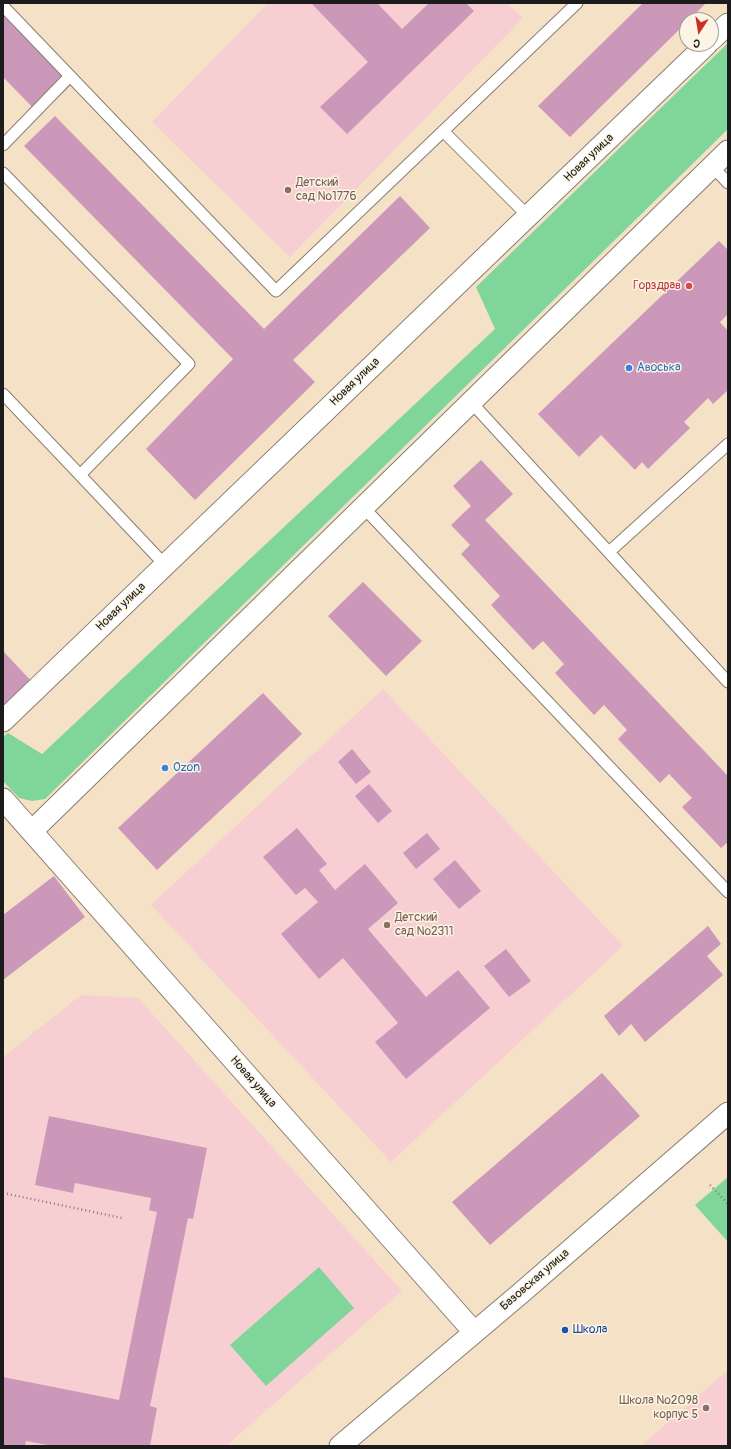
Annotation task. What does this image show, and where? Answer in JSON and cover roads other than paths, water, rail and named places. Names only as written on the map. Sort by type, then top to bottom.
[{"type":"street","points":[[719,32],[728,24]]},
{"type":"street","name":"Новая улица","points":[[3,721],[699,52]]},
{"type":"street","points":[[32,831],[728,151]]},
{"type":"street","name":"Новая улица","points":[[3,800],[474,1332]]},
{"type":"street","name":"Базовская улица","points":[[340,1446],[521,1293],[728,1113]]},
{"type":"lane","points":[[3,6],[276,291],[577,3]]},
{"type":"lane","points":[[3,145],[70,76]]},
{"type":"lane","points":[[443,131],[528,216]]},
{"type":"lane","points":[[712,166],[728,183]]},
{"type":"lane","points":[[3,173],[189,364],[80,475]]},
{"type":"lane","points":[[3,394],[165,565]]},
{"type":"lane","points":[[471,402],[728,682]]},
{"type":"lane","points":[[609,552],[728,444]]},
{"type":"lane","points":[[364,508],[728,892]]},
{"type":"place","name":"Детский сад №1776","points":[[288,190]]},
{"type":"place","name":"Горздрав","points":[[689,286]]},
{"type":"place","name":"Авоська","points":[[629,368]]},
{"type":"place","name":"Ozon","points":[[165,768]]},
{"type":"place","name":"Детский сад №2311","points":[[387,925]]},
{"type":"place","name":"Школа","points":[[565,1330]]},
{"type":"place","name":"Школа №2098 корпус 5","points":[[706,1408]]}]
